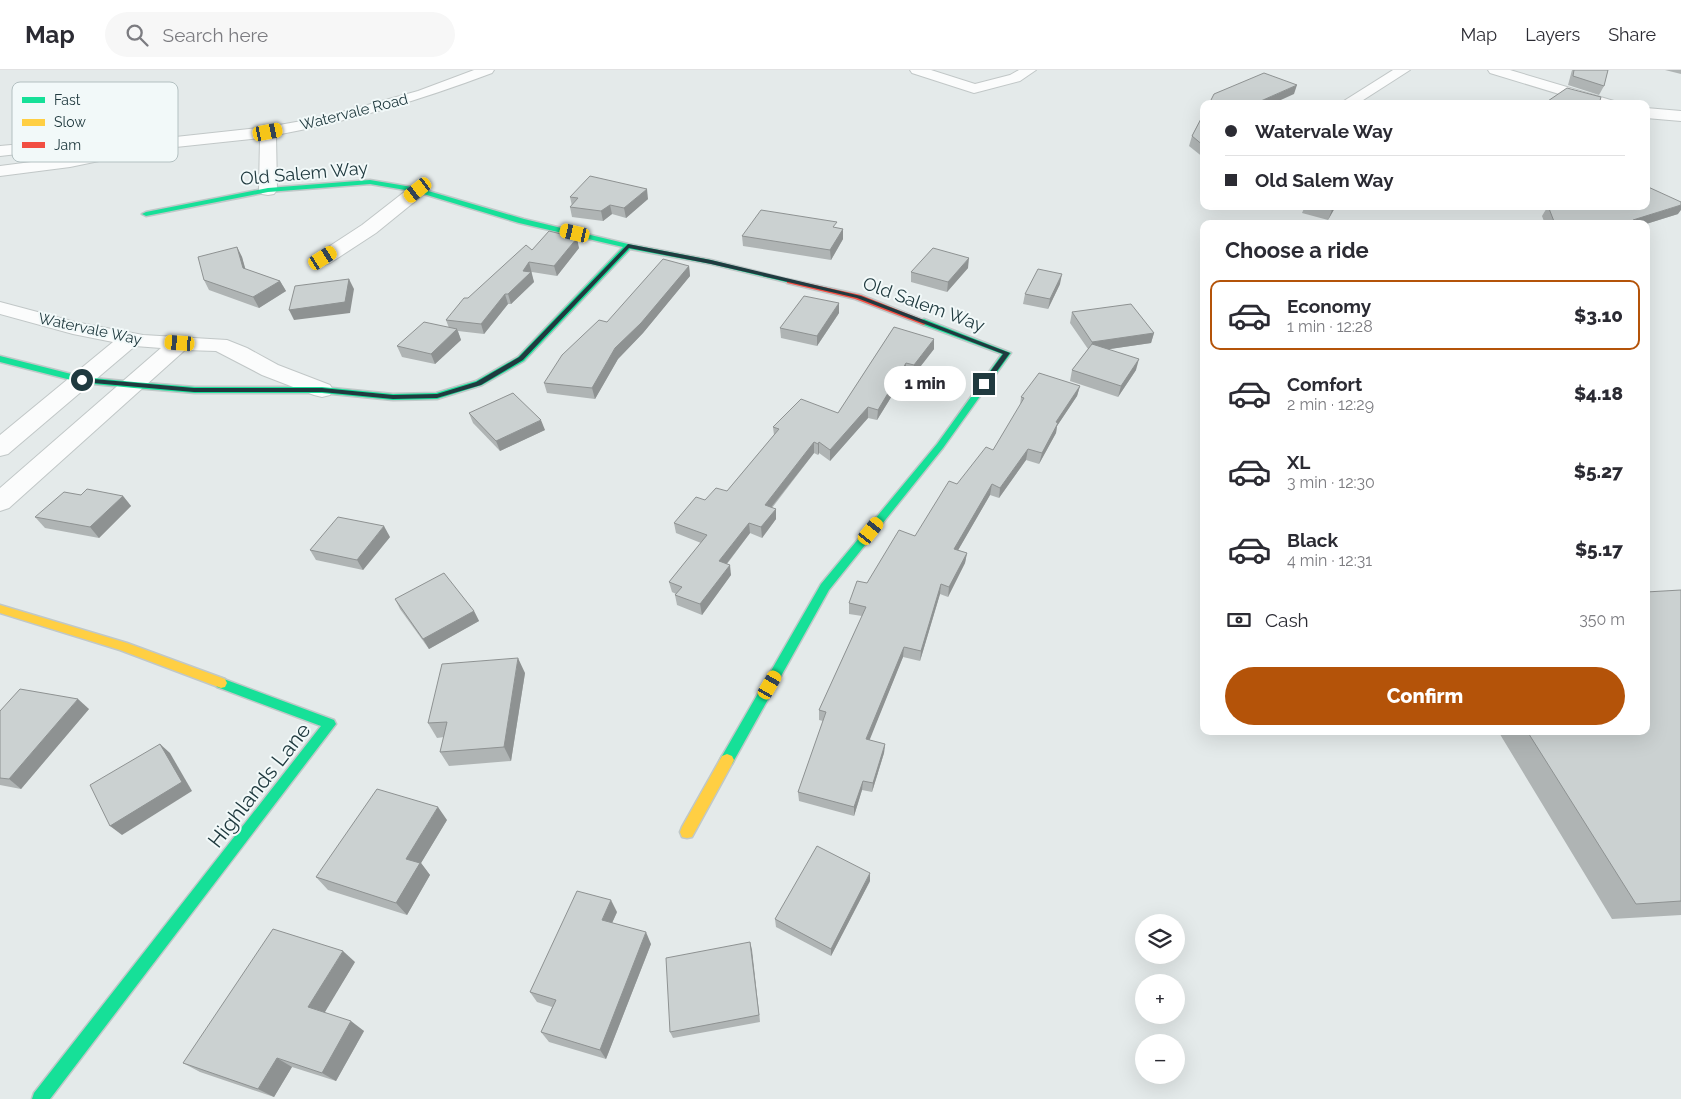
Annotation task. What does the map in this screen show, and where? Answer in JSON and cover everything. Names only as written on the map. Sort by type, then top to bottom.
[{"type":"street","name":"Watervale Road","points":[[178,142],[268,132],[368,110],[423,94],[487,70]]},
{"type":"street","points":[[917,70],[974,89],[1015,78],[1029,70]]},
{"type":"street","points":[[1353,100],[1403,70]]},
{"type":"street","points":[[1495,70],[1596,100]]},
{"type":"street","points":[[1650,113],[1681,116]]},
{"type":"street","points":[[268,132],[268,190]]},
{"type":"street","name":"Watervale Road","points":[[0,171],[70,162]]},
{"type":"street","name":"Old Salem Way","points":[[146,214],[268,190],[370,182],[418,190],[522,220],[628,246],[711,262],[858,297],[1007,353],[940,446],[825,587],[687,832]]},
{"type":"street","points":[[323,258],[369,229],[418,190]]},
{"type":"street","name":"Watervale Way","points":[[0,359],[82,380],[134,385],[194,390],[322,390],[393,397],[437,396],[478,384],[521,359],[628,246]]},
{"type":"street","name":"Watervale Way","points":[[0,308],[74,328],[131,338],[219,345],[239,353],[270,370],[322,390]]},
{"type":"street","points":[[0,448],[131,338]]},
{"type":"street","points":[[0,502],[180,343]]},
{"type":"street","name":"Highlands Lane","points":[[0,609],[123,646],[330,724],[40,1099]]},
{"type":"building","points":[[1574,70],[1608,70],[1604,86],[1573,76]]},
{"type":"building","points":[[1264,73],[1297,85],[1263,100],[1211,100],[1214,94]]},
{"type":"building","points":[[1567,88],[1601,97],[1600,100],[1549,100]]},
{"type":"building","points":[[1200,121],[1200,143],[1192,136]]},
{"type":"building","points":[[590,176],[647,189],[624,208],[610,205],[601,211],[570,207],[578,198],[570,197]]},
{"type":"building","points":[[1650,188],[1681,202],[1681,205],[1633,220],[1553,220],[1550,210],[1650,210]]},
{"type":"building","points":[[761,210],[837,222],[833,227],[843,229],[830,250],[742,236]]},
{"type":"building","points":[[549,231],[577,238],[554,266],[529,262],[523,271],[531,272],[508,294],[505,294],[481,324],[446,320],[464,298],[468,298],[526,245],[532,250]]},
{"type":"building","points":[[237,247],[243,268],[280,281],[253,297],[204,280],[198,257]]},
{"type":"building","points":[[933,248],[969,258],[948,282],[911,272]]},
{"type":"building","points":[[663,259],[689,266],[641,323],[615,348],[592,388],[544,383],[562,355],[599,320],[607,322]]},
{"type":"building","points":[[1038,269],[1062,274],[1050,299],[1025,294]]},
{"type":"building","points":[[349,279],[345,302],[289,310],[295,286]]},
{"type":"building","points":[[804,296],[839,303],[817,336],[780,328]]},
{"type":"building","points":[[1131,304],[1154,333],[1092,342],[1072,312]]},
{"type":"building","points":[[424,322],[457,329],[431,354],[397,346]]},
{"type":"building","points":[[894,327],[934,339],[914,365],[906,363],[878,410],[868,407],[830,450],[819,442],[818,444],[814,442],[765,505],[776,509],[761,527],[749,523],[719,561],[730,565],[700,604],[675,595],[682,587],[669,582],[707,535],[674,523],[696,497],[705,500],[716,488],[727,491],[779,429],[773,427],[801,399],[838,413]]},
{"type":"building","points":[[1092,344],[1139,359],[1121,386],[1072,370]]},
{"type":"building","points":[[1039,373],[1080,386],[1056,422],[1058,423],[1042,453],[1028,449],[1000,488],[992,484],[954,549],[967,553],[949,587],[941,584],[921,651],[904,647],[866,739],[885,744],[873,783],[863,781],[854,807],[798,792],[826,712],[819,710],[866,607],[849,603],[857,581],[867,583],[899,530],[915,536],[949,481],[957,484],[986,447],[993,450],[1024,398],[1021,397]]},
{"type":"building","points":[[513,393],[541,420],[496,441],[469,413]]},
{"type":"building","points":[[87,489],[123,496],[90,527],[35,517],[64,492],[81,495]]},
{"type":"building","points":[[338,517],[384,526],[357,560],[310,550]]},
{"type":"building","points":[[444,573],[474,611],[423,639],[395,599]]},
{"type":"building","points":[[1681,590],[1681,901],[1636,904],[1530,735],[1650,735],[1650,592]]},
{"type":"building","points":[[518,658],[504,747],[440,752],[447,722],[428,723],[442,664]]},
{"type":"building","points":[[20,689],[78,699],[9,779],[0,778],[0,711]]},
{"type":"building","points":[[160,744],[182,782],[110,826],[90,785]]},
{"type":"building","points":[[377,789],[438,807],[406,859],[420,863],[396,903],[316,877]]},
{"type":"building","points":[[817,846],[870,873],[831,949],[775,919]]},
{"type":"building","points":[[577,891],[611,900],[602,920],[646,932],[600,1050],[541,1032],[556,1000],[530,992]]},
{"type":"building","points":[[273,929],[343,951],[308,1007],[351,1021],[322,1073],[277,1058],[258,1089],[183,1063]]},
{"type":"building","points":[[750,942],[759,1015],[670,1032],[666,958]]},
{"type":"traffic: fast","points":[[146,214],[268,190],[370,182],[418,190],[522,221],[790,281]]},
{"type":"traffic: fast","points":[[0,359],[83,380],[134,385],[195,390],[322,390],[393,397],[437,396],[479,383],[521,359],[628,246]]},
{"type":"traffic: fast","points":[[727,760],[825,587],[940,446],[1007,353],[924,322]]},
{"type":"traffic: fast","points":[[40,1099],[330,724],[221,683]]},
{"type":"traffic: slow","points":[[0,609],[123,646],[221,683]]},
{"type":"traffic: slow","points":[[687,832],[727,760]]},
{"type":"traffic: jam","points":[[790,281],[858,297],[924,322]]},
{"type":"route","points":[[82,380],[194,390],[322,390],[393,397],[437,396],[478,384],[521,359],[628,246],[711,262],[858,297],[1007,353],[984,384]]}]
